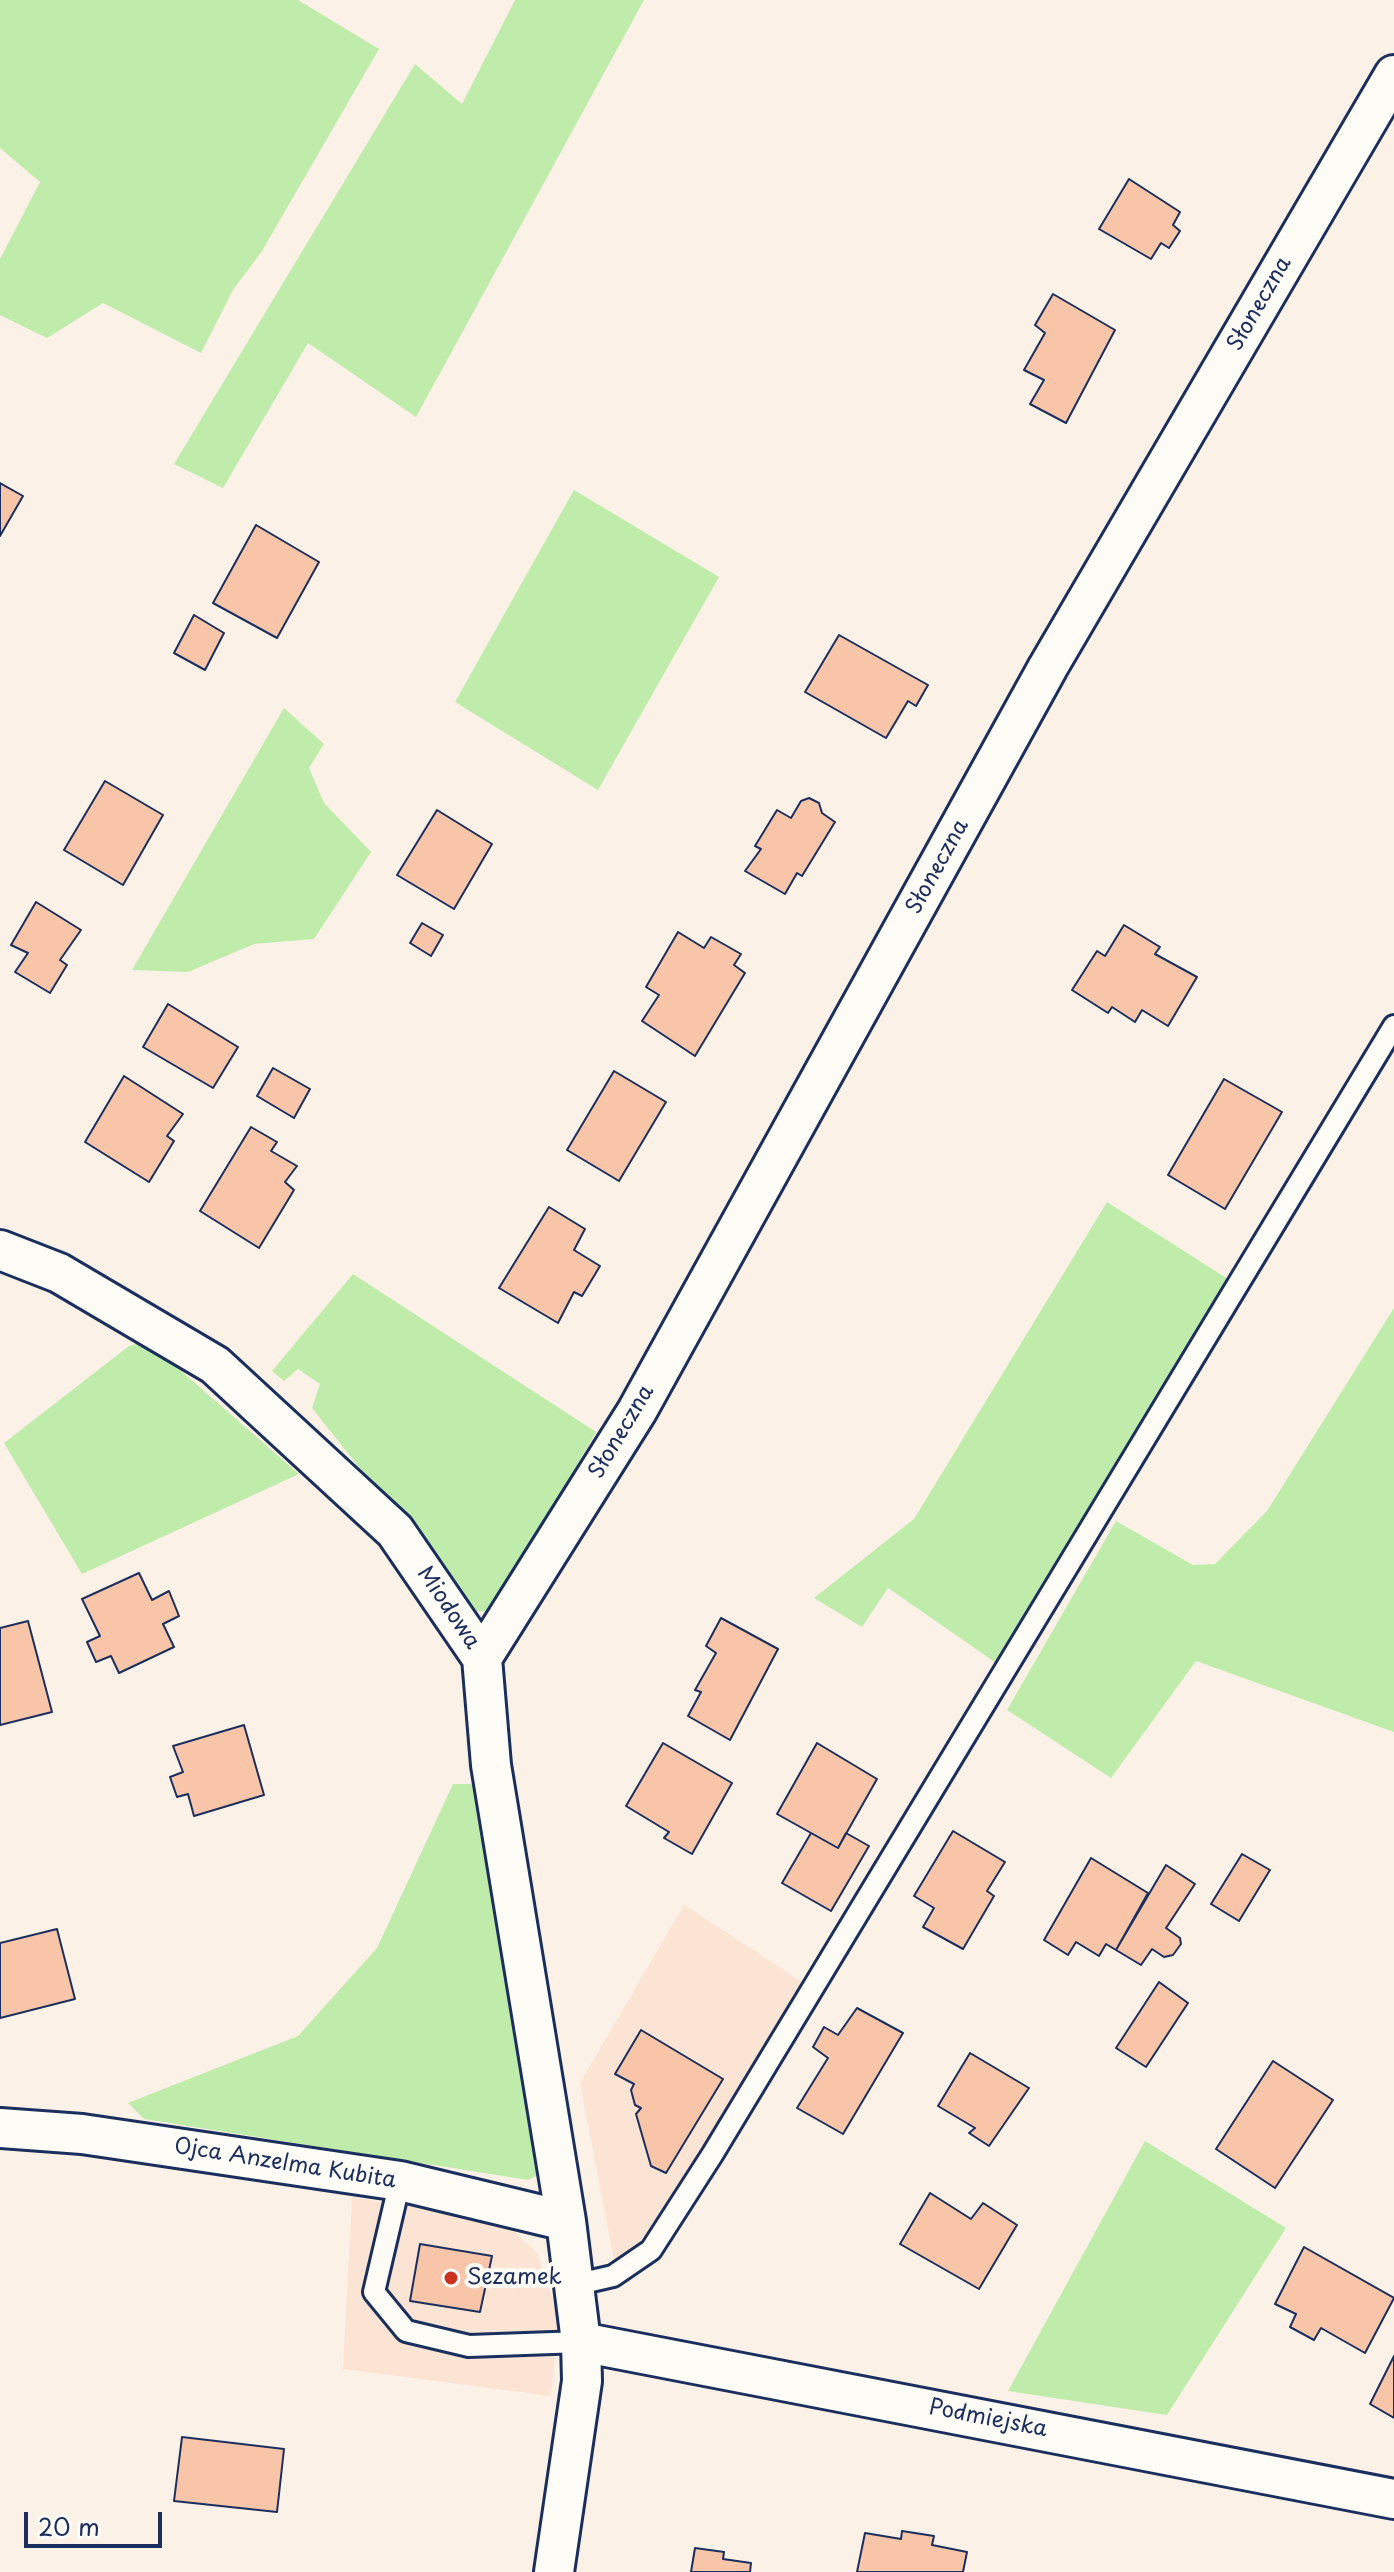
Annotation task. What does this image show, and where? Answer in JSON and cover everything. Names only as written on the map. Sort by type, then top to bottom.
[{"type":"street","name":"Słoneczna","points":[[482,1658],[637,1411],[1048,667],[1394,75]]},
{"type":"street","name":"Miodowa","points":[[0,1250],[59,1273],[215,1365],[395,1531],[482,1658],[491,1765],[566,2221],[581,2342],[582,2381],[554,2572]]},
{"type":"street","name":"Ojca Anzelma Kubita","points":[[0,2128],[82,2134],[400,2181],[566,2221]]},
{"type":"street","name":"Podmiejska","points":[[581,2342],[1394,2499]]},
{"type":"lane","points":[[574,2285],[613,2276],[651,2250],[729,2128],[1394,1026]]},
{"type":"lane","points":[[400,2181],[374,2292],[406,2331],[469,2346],[581,2342]]},
{"type":"shaded area","points":[[684,1905],[804,1983],[646,2244],[614,2260],[580,2083]]},
{"type":"shaded area","points":[[352,2197],[504,2222],[537,2253],[559,2317],[551,2396],[343,2369]]},
{"type":"green space","points":[[0,0],[298,0],[379,49],[262,251],[233,290],[201,353],[103,303],[47,338],[0,315],[0,259],[40,182],[0,148]]},
{"type":"green space","points":[[515,0],[644,0],[416,417],[308,343],[223,488],[174,464],[415,64],[462,104]]},
{"type":"green space","points":[[574,490],[719,577],[598,790],[455,702]]},
{"type":"green space","points":[[284,708],[324,744],[309,768],[324,803],[371,852],[314,939],[254,944],[188,972],[132,970]]},
{"type":"green space","points":[[1107,1202],[1228,1279],[999,1665],[888,1588],[862,1627],[814,1598],[914,1519]]},
{"type":"green space","points":[[353,1274],[596,1432],[501,1598],[487,1612],[473,1611],[312,1408],[320,1384],[298,1369],[284,1381],[272,1371]]},
{"type":"green space","points":[[1394,1308],[1394,1732],[1196,1661],[1111,1778],[1007,1710],[1116,1521],[1193,1565],[1215,1564],[1267,1511]]},
{"type":"green space","points":[[147,1341],[299,1474],[82,1574],[4,1443],[129,1346]]},
{"type":"green space","points":[[453,1784],[472,1784],[545,2172],[528,2180],[144,2119],[128,2103],[298,2036],[377,1948]]},
{"type":"green space","points":[[1145,2141],[1286,2228],[1167,2415],[1008,2391]]},
{"type":"building","points":[[1129,179],[1180,212],[1173,225],[1180,231],[1169,248],[1161,243],[1151,259],[1099,229]]},
{"type":"building","points":[[1053,294],[1115,330],[1066,423],[1030,404],[1044,380],[1024,370],[1045,333],[1035,325]]},
{"type":"building","points":[[0,483],[23,496],[0,536]]},
{"type":"building","points":[[256,525],[319,562],[277,638],[213,603]]},
{"type":"building","points":[[194,615],[224,633],[205,670],[174,653]]},
{"type":"building","points":[[839,635],[928,685],[916,706],[908,701],[886,738],[805,692]]},
{"type":"building","points":[[105,781],[163,815],[123,885],[64,850]]},
{"type":"building","points":[[809,798],[819,803],[822,813],[835,822],[802,876],[797,873],[785,894],[745,871],[761,849],[755,846],[777,810],[791,818],[801,801]]},
{"type":"building","points":[[437,810],[492,844],[454,909],[397,875]]},
{"type":"building","points":[[36,902],[81,930],[60,960],[67,965],[50,993],[15,972],[28,953],[11,945]]},
{"type":"building","points":[[422,923],[443,935],[431,956],[410,943]]},
{"type":"building","points":[[1124,925],[1160,947],[1155,954],[1197,977],[1168,1026],[1142,1010],[1135,1022],[1112,1007],[1108,1013],[1072,990],[1097,951],[1105,956]]},
{"type":"building","points":[[678,932],[704,948],[711,937],[741,954],[734,965],[745,973],[695,1056],[642,1021],[659,995],[646,987]]},
{"type":"building","points":[[168,1004],[238,1047],[213,1088],[143,1047]]},
{"type":"building","points":[[273,1068],[310,1089],[294,1118],[257,1096]]},
{"type":"building","points":[[614,1071],[666,1102],[619,1181],[567,1150]]},
{"type":"building","points":[[124,1076],[183,1114],[167,1136],[174,1141],[149,1182],[85,1142]]},
{"type":"building","points":[[1224,1079],[1282,1112],[1225,1209],[1168,1175]]},
{"type":"building","points":[[251,1127],[277,1142],[271,1151],[297,1166],[285,1182],[294,1190],[259,1248],[200,1211]]},
{"type":"building","points":[[549,1207],[585,1229],[574,1250],[600,1266],[582,1296],[574,1292],[558,1323],[499,1288]]},
{"type":"building","points":[[139,1573],[152,1600],[169,1591],[179,1616],[163,1624],[174,1647],[119,1673],[111,1656],[96,1662],[87,1642],[100,1636],[82,1599]]},
{"type":"building","points":[[721,1618],[778,1649],[730,1740],[688,1716],[701,1692],[695,1690],[716,1653],[706,1646]]},
{"type":"building","points":[[28,1621],[52,1712],[0,1725],[0,1628]]},
{"type":"building","points":[[244,1725],[264,1795],[194,1816],[188,1794],[177,1797],[170,1777],[183,1772],[173,1746]]},
{"type":"building","points":[[663,1743],[732,1783],[692,1854],[664,1838],[669,1832],[626,1806]]},
{"type":"building","points":[[817,1743],[877,1779],[838,1848],[777,1814]]},
{"type":"building","points":[[953,1831],[1005,1862],[987,1891],[994,1896],[963,1949],[923,1927],[934,1908],[914,1896]]},
{"type":"building","points":[[811,1833],[838,1848],[846,1833],[869,1846],[831,1911],[782,1883]]},
{"type":"building","points":[[1242,1854],[1270,1870],[1239,1921],[1211,1904]]},
{"type":"building","points":[[1091,1858],[1148,1893],[1116,1950],[1106,1944],[1099,1956],[1076,1942],[1068,1955],[1044,1940]]},
{"type":"building","points":[[1166,1865],[1195,1884],[1166,1928],[1180,1938],[1181,1944],[1173,1955],[1164,1957],[1152,1949],[1141,1965],[1116,1950]]},
{"type":"building","points":[[57,1929],[75,1999],[0,2018],[0,1943]]},
{"type":"building","points":[[1159,1982],[1188,2003],[1146,2067],[1116,2048]]},
{"type":"building","points":[[857,2008],[903,2033],[843,2134],[797,2108],[828,2058],[813,2047],[824,2027],[838,2035]]},
{"type":"building","points":[[641,2030],[723,2079],[666,2173],[651,2166],[636,2114],[641,2108],[635,2105],[631,2090],[634,2084],[615,2074]]},
{"type":"building","points":[[970,2053],[1029,2088],[989,2146],[969,2133],[975,2128],[938,2106]]},
{"type":"building","points":[[1273,2061],[1333,2100],[1275,2188],[1216,2149]]},
{"type":"building","points":[[930,2193],[971,2219],[983,2203],[1017,2225],[979,2289],[900,2244]]},
{"type":"building","name":"Sezamek","points":[[420,2244],[492,2256],[480,2312],[410,2301]]},
{"type":"building","points":[[1304,2247],[1394,2298],[1365,2353],[1321,2328],[1314,2340],[1290,2327],[1296,2314],[1275,2304]]},
{"type":"building","points":[[1394,2356],[1394,2418],[1370,2404]]},
{"type":"building","points":[[182,2437],[284,2449],[277,2512],[174,2501]]},
{"type":"building","points":[[902,2531],[934,2536],[932,2545],[967,2552],[963,2572],[857,2572],[865,2533],[901,2539]]},
{"type":"building","points":[[695,2548],[724,2552],[723,2559],[751,2563],[750,2572],[691,2572]]},
{"type":"place","name":"Sezamek","points":[[451,2278]]}]
